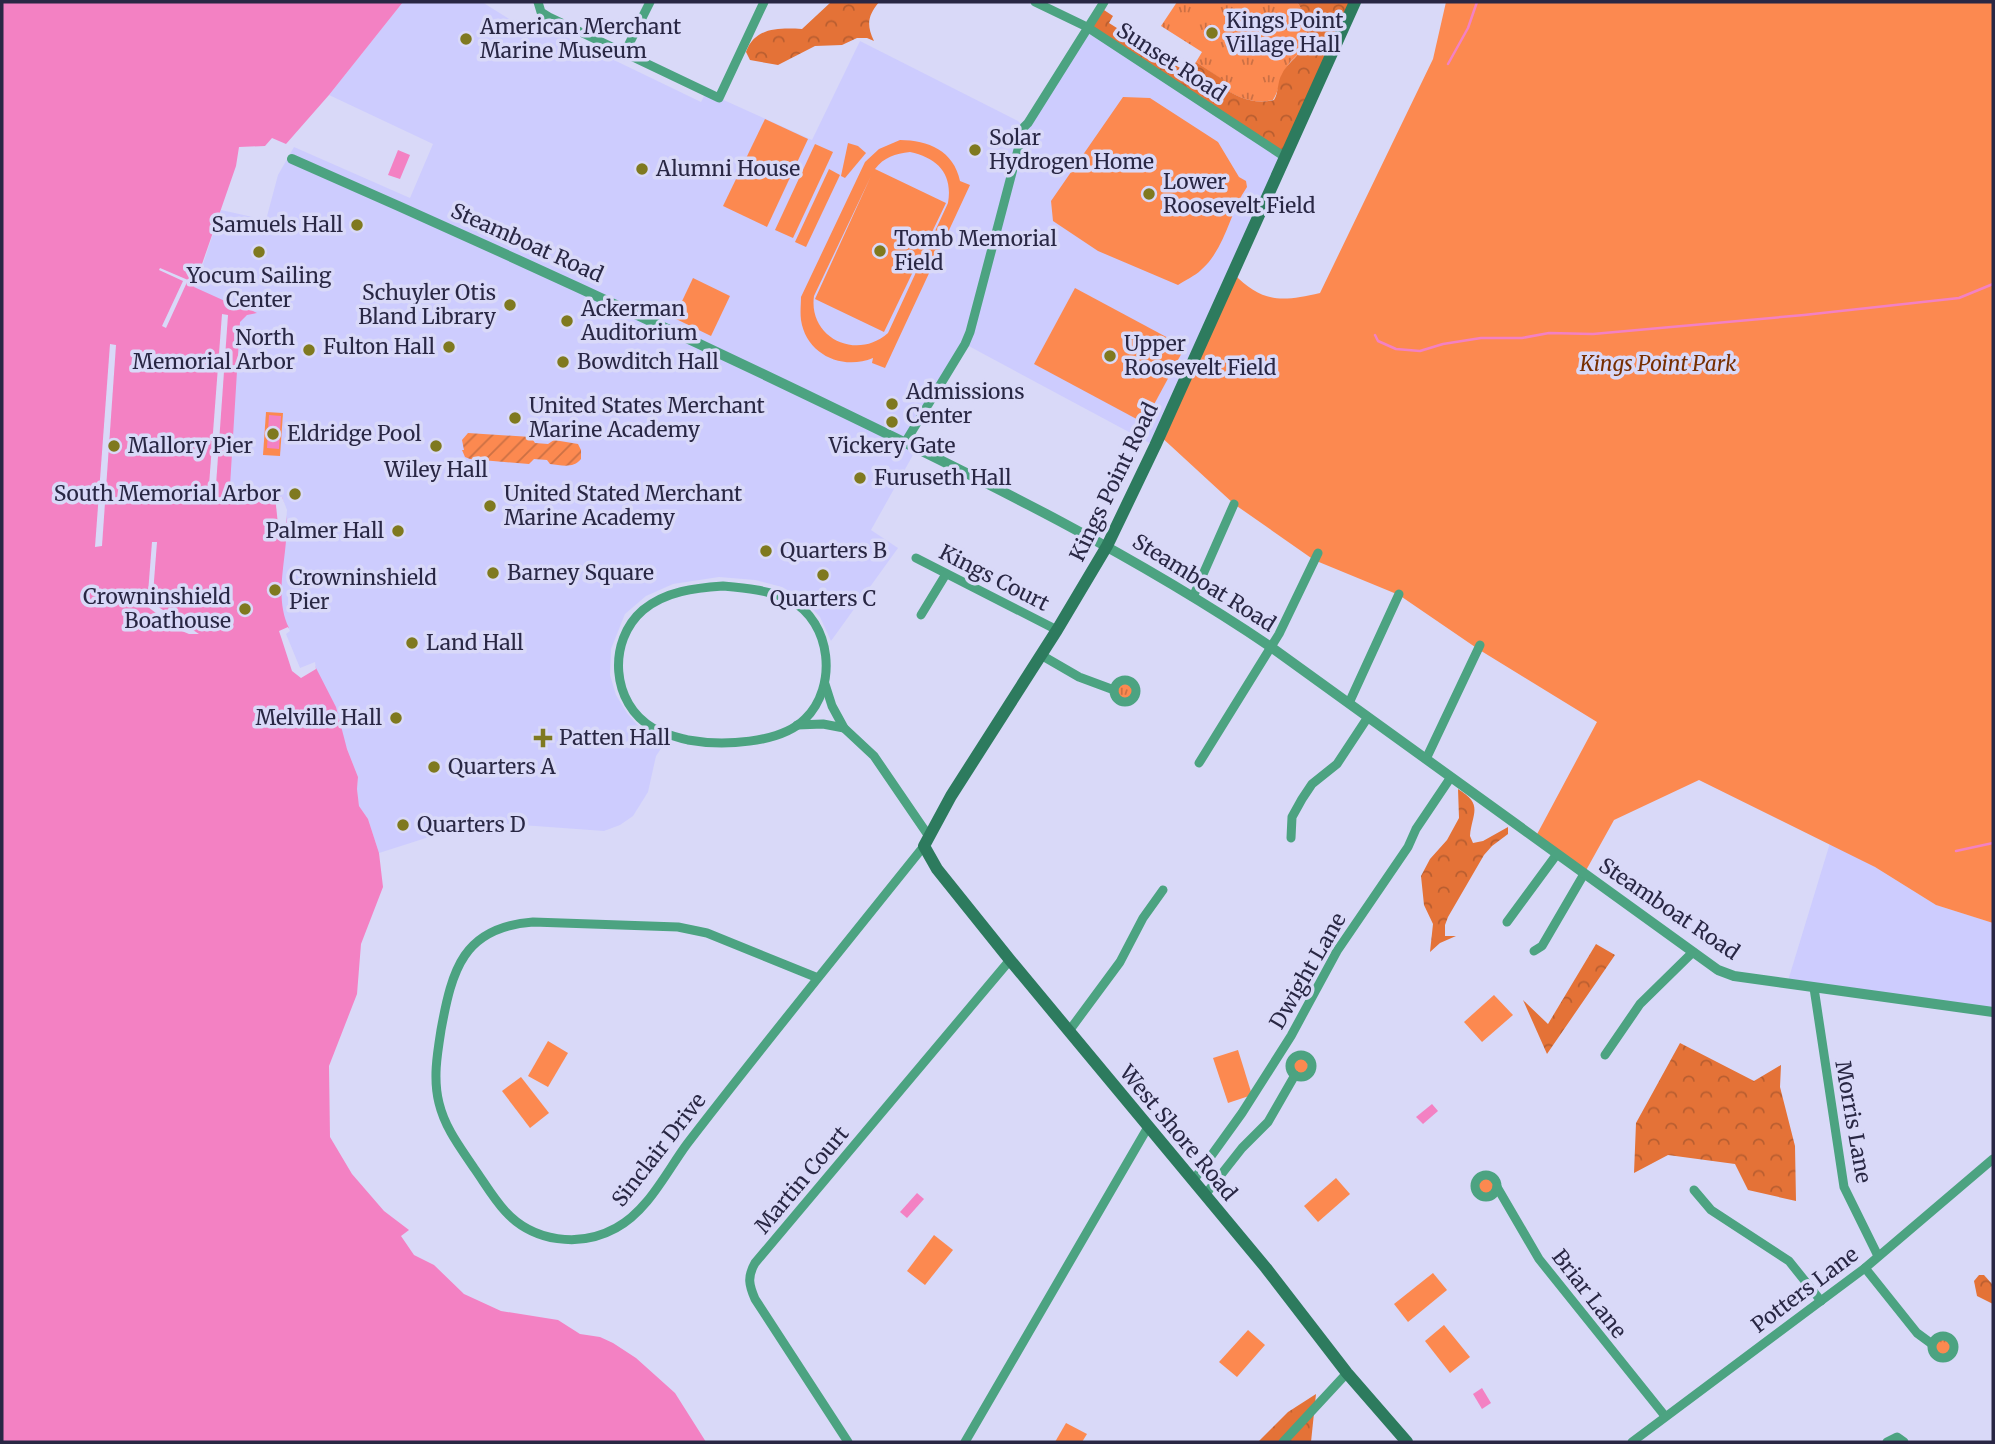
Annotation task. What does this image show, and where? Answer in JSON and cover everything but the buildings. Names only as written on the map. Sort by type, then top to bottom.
[{"type":"main road","name":"Kings Point Road","points":[[926,840],[1107,546],[1155,446],[1355,2]]},
{"type":"main road","name":"West Shore Road","points":[[926,840],[937,869],[1407,1442]]},
{"type":"street","points":[[538,2],[541,12],[550,17],[719,98],[764,2]]},
{"type":"street","points":[[624,54],[650,2]]},
{"type":"street","name":"Sunset Road","points":[[1035,2],[1087,27],[1285,157]]},
{"type":"street","points":[[905,441],[970,332],[1024,127],[1104,2]]},
{"type":"street","name":"Steamboat Road","points":[[292,159],[533,266],[905,441],[1107,546],[1271,647],[1718,970],[1734,976],[1993,1012]]},
{"type":"street","points":[[1193,597],[1234,504]]},
{"type":"street","points":[[1199,763],[1271,647],[1318,553]]},
{"type":"street","name":"Kings Court","points":[[916,558],[1057,630]]},
{"type":"street","points":[[921,615],[946,574]]},
{"type":"street","points":[[825,684],[806,718],[774,735],[730,743],[687,740],[653,728],[638,715],[628,701],[618,675],[619,653],[632,621],[645,608],[690,589],[723,586],[770,593],[797,605],[813,621],[821,636],[825,653],[825,684],[832,706],[844,728],[874,756],[926,840]]},
{"type":"street","points":[[1349,703],[1399,594]]},
{"type":"street","points":[[1426,759],[1480,645]]},
{"type":"street","points":[[1041,655],[1079,677],[1114,690]]},
{"type":"street","points":[[1291,838],[1292,817],[1298,805],[1312,785],[1338,764],[1368,717]]},
{"type":"street","points":[[797,725],[823,724],[844,728]]},
{"type":"street","name":"Dwight Lane","points":[[1193,1181],[1242,1113],[1339,948],[1451,777]]},
{"type":"street","name":"Sinclair Drive","points":[[818,978],[717,937],[678,927],[533,922],[516,923],[497,930],[468,951],[454,974],[448,994],[436,1063],[436,1090],[444,1119],[452,1136],[495,1198],[514,1220],[540,1234],[558,1239],[577,1240],[597,1236],[618,1227],[646,1202],[723,1096],[818,978],[926,840]]},
{"type":"street","points":[[1507,922],[1557,854]]},
{"type":"street","points":[[1534,951],[1542,946],[1584,874]]},
{"type":"street","points":[[1069,1031],[1120,962],[1143,918],[1163,890]]},
{"type":"street","points":[[1605,1055],[1640,1003],[1692,952]]},
{"type":"street","name":"Martin Court","points":[[848,1442],[755,1299],[749,1285],[750,1273],[763,1254],[1010,960]]},
{"type":"street","name":"Morris Lane","points":[[1814,988],[1844,1187],[1878,1256]]},
{"type":"street","points":[[1205,1195],[1242,1148],[1268,1122],[1295,1075]]},
{"type":"street","points":[[965,1442],[1148,1127]]},
{"type":"street","name":"Potters Lane","points":[[1632,1442],[1865,1268],[1993,1159]]},
{"type":"street","name":"Briar Lane","points":[[1497,1187],[1539,1259],[1665,1416]]},
{"type":"street","points":[[1694,1190],[1712,1210],[1788,1261],[1821,1301]]},
{"type":"street","points":[[1865,1268],[1917,1333],[1932,1343]]},
{"type":"street","points":[[1283,1442],[1348,1373]]},
{"type":"street","points":[[1887,1442],[1897,1437],[1904,1442]]},
{"type":"shaded area","points":[[2,2],[403,2],[286,144],[272,138],[265,146],[239,147],[236,166],[194,287],[257,313],[247,315],[240,322],[230,486],[236,492],[282,497],[287,529],[282,596],[289,628],[284,631],[298,670],[315,666],[336,707],[358,777],[359,806],[368,819],[379,853],[383,887],[361,944],[357,994],[329,1066],[330,1137],[352,1174],[384,1211],[409,1230],[401,1236],[414,1255],[434,1265],[464,1294],[501,1311],[558,1320],[580,1334],[600,1337],[613,1343],[636,1358],[675,1393],[706,1442],[2,1442]]},
{"type":"shaded area","name":"United States Merchant Marine Academy","points":[[403,2],[482,2],[525,29],[531,20],[701,102],[706,92],[812,140],[860,41],[1018,121],[1024,127],[1087,27],[1285,157],[1155,446],[965,344],[906,441],[913,455],[871,530],[898,548],[831,641],[820,617],[803,599],[782,587],[755,580],[719,577],[673,584],[646,596],[625,614],[611,649],[610,675],[616,695],[640,728],[666,741],[656,756],[648,792],[633,816],[604,831],[465,821],[455,823],[451,830],[379,853],[368,819],[359,806],[358,777],[315,666],[298,670],[117,335],[201,270],[221,210],[266,220],[278,175],[294,147],[410,198],[433,144],[329,95]]},
{"type":"shaded area","points":[[398,150],[410,155],[400,179],[388,175]]},
{"type":"shaded area","name":"Eldridge Pool","points":[[269,415],[281,416],[279,449],[267,448]]},
{"type":"shaded area","points":[[1830,843],[1936,905],[1993,923],[1993,1012],[1787,984]]},
{"type":"shaded area","points":[[1432,1104],[1438,1111],[1423,1124],[1416,1117]]},
{"type":"shaded area","points":[[917,1193],[924,1199],[907,1218],[900,1212]]},
{"type":"shaded area","points":[[1482,1388],[1491,1403],[1482,1409],[1473,1394]]},
{"type":"green space","points":[[831,2],[879,2],[869,20],[874,41],[857,38],[842,45],[815,46],[778,65],[750,60],[746,52],[755,38],[777,29],[802,29]]},
{"type":"green space","points":[[1177,2],[1297,2],[1306,21],[1306,40],[1285,69],[1273,100],[1252,101],[1220,87],[1224,81],[1196,62],[1202,52],[1161,26]]},
{"type":"green space","points":[[1297,2],[1358,2],[1285,157],[1087,27],[1107,6],[1104,10],[1113,16],[1109,23],[1188,73],[1196,62],[1225,81],[1221,87],[1227,91],[1246,99],[1266,101],[1274,100],[1279,80],[1306,40],[1306,21]]},
{"type":"green space","name":"Kings Point Park","points":[[1446,2],[1993,2],[1993,923],[1936,905],[1875,867],[1699,780],[1614,820],[1584,874],[1535,838],[1597,722],[1478,649],[1399,595],[1314,560],[1234,504],[1159,435],[1233,273],[1253,290],[1273,298],[1294,298],[1320,293],[1433,59]]},
{"type":"green space","name":"Lower Roosevelt Field","points":[[1123,97],[1150,98],[1218,142],[1239,177],[1246,181],[1247,187],[1216,251],[1199,272],[1178,285],[1098,251],[1053,221],[1051,201]]},
{"type":"green space","points":[[765,119],[808,139],[767,227],[723,206]]},
{"type":"green space","points":[[900,140],[930,145],[952,162],[960,181],[970,185],[885,368],[872,363],[873,358],[849,362],[827,357],[810,342],[801,320],[801,297],[865,162],[879,149]],"holes":[[[910,152],[936,163],[946,176],[948,203],[888,333],[863,345],[849,345],[837,341],[827,334],[819,323],[814,311],[814,296],[871,176],[815,299],[884,332],[946,203],[875,169],[895,155]]]},
{"type":"green space","points":[[848,143],[858,146],[866,153],[845,178],[841,176]]},
{"type":"green space","points":[[815,144],[833,152],[793,238],[775,230]]},
{"type":"green space","points":[[829,169],[840,175],[806,247],[795,242]]},
{"type":"green space","points":[[693,278],[730,296],[711,336],[674,318]]},
{"type":"green space","name":"Upper Roosevelt Field","points":[[1075,288],[1185,347],[1144,423],[1034,364]]},
{"type":"green space","name":"Eldridge Pool","points":[[266,412],[283,413],[280,456],[263,455]]},
{"type":"green space","points":[[468,433],[531,437],[535,443],[548,444],[554,440],[578,444],[581,459],[567,466],[534,459],[529,464],[470,459],[465,457],[462,450],[462,440]]},
{"type":"green space","points":[[1125,684],[1131,686],[1131,698],[1125,700],[1119,698],[1117,692],[1119,686]]},
{"type":"green space","points":[[1458,789],[1474,805],[1470,836],[1473,843],[1483,841],[1508,827],[1508,834],[1484,855],[1448,917],[1445,936],[1456,936],[1440,943],[1430,952],[1433,924],[1424,905],[1421,876],[1459,818]]},
{"type":"green space","points":[[1596,944],[1615,955],[1547,1054],[1523,1000],[1548,1024]]},
{"type":"green space","points":[[1494,995],[1513,1015],[1482,1042],[1464,1022]]},
{"type":"green space","points":[[548,1041],[568,1053],[548,1087],[528,1076]]},
{"type":"green space","points":[[1680,1043],[1754,1081],[1781,1065],[1780,1087],[1795,1146],[1796,1201],[1748,1190],[1735,1164],[1668,1155],[1634,1173],[1636,1123]]},
{"type":"green space","points":[[1238,1050],[1252,1095],[1228,1103],[1213,1058]]},
{"type":"green space","points":[[1300,1058],[1306,1060],[1306,1072],[1300,1074],[1294,1072],[1292,1066],[1294,1060]]},
{"type":"green space","points":[[521,1077],[549,1113],[530,1128],[502,1091]]},
{"type":"green space","points":[[1336,1178],[1350,1194],[1318,1222],[1304,1206]]},
{"type":"green space","points":[[1486,1178],[1492,1180],[1492,1192],[1486,1194],[1480,1192],[1478,1186],[1480,1180]]},
{"type":"green space","points":[[934,1235],[953,1250],[925,1285],[907,1271]]},
{"type":"green space","points":[[1433,1273],[1447,1290],[1408,1322],[1394,1304]]},
{"type":"green space","points":[[1979,1275],[1984,1275],[1992,1284],[1993,1304],[1977,1296],[1974,1281]]},
{"type":"green space","points":[[1444,1325],[1470,1357],[1450,1373],[1425,1341]]},
{"type":"green space","points":[[1248,1330],[1265,1345],[1237,1377],[1219,1362]]},
{"type":"green space","points":[[1943,1339],[1949,1341],[1949,1353],[1943,1355],[1937,1353],[1935,1347],[1937,1341]]},
{"type":"green space","points":[[1316,1394],[1311,1442],[1258,1442],[1288,1412]]},
{"type":"green space","points":[[1066,1423],[1087,1434],[1082,1442],[1055,1442]]},
{"type":"pier","points":[[160,268],[188,280],[166,328],[162,326],[183,281],[159,270]]},
{"type":"pier","points":[[222,314],[228,315],[216,485],[209,485]]},
{"type":"pier","points":[[110,344],[116,345],[102,546],[95,547]]},
{"type":"pier","points":[[275,496],[282,497],[287,510],[285,535],[279,534]]},
{"type":"pier","points":[[152,542],[157,542],[153,594],[148,593]]},
{"type":"pier","points":[[151,602],[199,634],[189,634],[177,629],[148,607]]},
{"type":"pier","points":[[288,627],[290,631],[286,634],[300,668],[315,662],[316,669],[301,678],[292,671],[279,631]]},
{"type":"waterway","points":[[1448,64],[1468,28],[1477,2]]},
{"type":"waterway","points":[[1375,335],[1378,341],[1396,349],[1420,351],[1481,338],[1522,338],[1549,333],[1593,334],[1959,298],[1993,284]]},
{"type":"waterway","points":[[1956,851],[1993,843]]},
{"type":"place","name":"Kings Point Village Hall","points":[[1212,33]]},
{"type":"place","name":"American Merchant Marine Museum","points":[[466,39]]},
{"type":"place","name":"Solar Hydrogen Home","points":[[975,150]]},
{"type":"place","name":"Alumni House","points":[[642,169]]},
{"type":"place","name":"Lower Roosevelt Field","points":[[1149,194]]},
{"type":"place","name":"Samuels Hall","points":[[357,225]]},
{"type":"place","name":"Tomb Memorial Field","points":[[880,251]]},
{"type":"place","name":"Yocum Sailing Center","points":[[259,252]]},
{"type":"place","name":"Schuyler Otis Bland Library","points":[[510,305]]},
{"type":"place","name":"Ackerman Auditorium","points":[[567,321]]},
{"type":"place","name":"Fulton Hall","points":[[449,347]]},
{"type":"place","name":"North Memorial Arbor","points":[[309,350]]},
{"type":"place","name":"Upper Roosevelt Field","points":[[1110,356]]},
{"type":"place","name":"Bowditch Hall","points":[[563,362]]},
{"type":"place","name":"Admissions Center","points":[[892,404]]},
{"type":"place","name":"United States Merchant Marine Academy","points":[[515,418]]},
{"type":"place","name":"Vickery Gate","points":[[892,422]]},
{"type":"place","name":"Eldridge Pool","points":[[273,434]]},
{"type":"place","name":"Mallory Pier","points":[[114,446]]},
{"type":"place","name":"Wiley Hall","points":[[436,446]]},
{"type":"place","name":"Furuseth Hall","points":[[860,478]]},
{"type":"place","name":"South Memorial Arbor","points":[[295,494]]},
{"type":"place","name":"United Stated Merchant Marine Academy","points":[[490,506]]},
{"type":"place","name":"Palmer Hall","points":[[398,531]]},
{"type":"place","name":"Quarters B","points":[[766,551]]},
{"type":"place","name":"Barney Square","points":[[493,573]]},
{"type":"place","name":"Quarters C","points":[[823,575]]},
{"type":"place","name":"Crowninshield Pier","points":[[275,590]]},
{"type":"place","name":"Crowninshield Boathouse","points":[[245,609]]},
{"type":"place","name":"Land Hall","points":[[412,643]]},
{"type":"place","name":"Melville Hall","points":[[396,718]]},
{"type":"place","name":"Patten Hall","points":[[543,738]]},
{"type":"place","name":"Quarters A","points":[[434,767]]},
{"type":"place","name":"Quarters D","points":[[403,825]]}]
